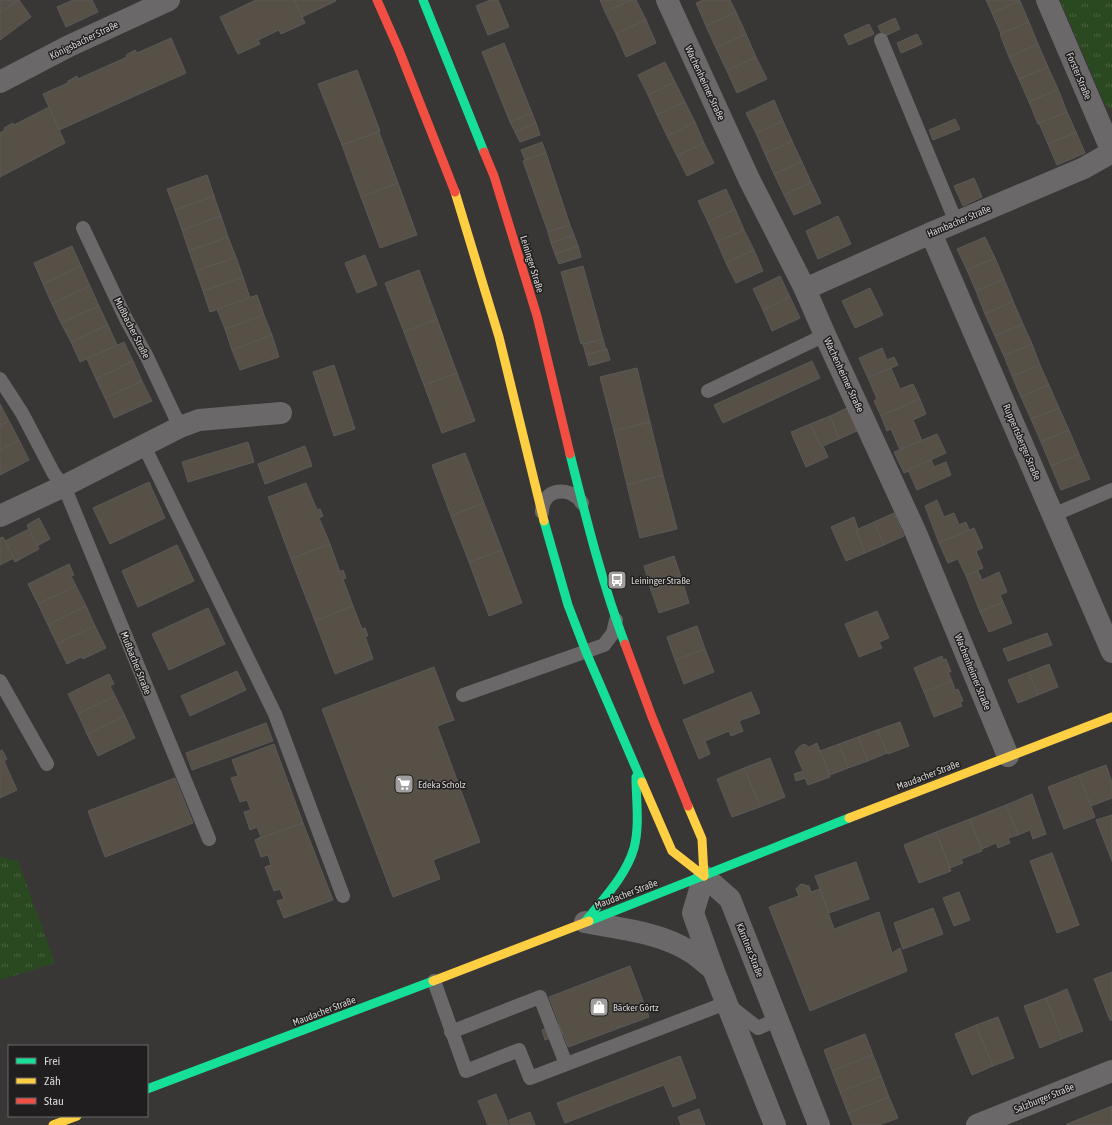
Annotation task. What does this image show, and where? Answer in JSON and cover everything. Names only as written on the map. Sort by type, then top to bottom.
[{"type":"street","name":"Königsbacher Straße","points":[[0,82],[70,46],[169,0]]},
{"type":"street","points":[[377,0],[454,189],[499,337],[542,515],[568,605],[586,652],[672,851],[704,876],[693,913],[726,1003],[775,1125]]},
{"type":"street","name":"Leininger Straße","points":[[423,0],[494,176],[537,316],[582,503],[616,620],[652,717],[702,839],[704,876]]},
{"type":"street","name":"Wachenheimer Straße","points":[[667,0],[749,179],[805,289],[916,533],[1008,756]]},
{"type":"street","name":"Forster Straße","points":[[1047,0],[1112,152]]},
{"type":"street","name":"Hambacher Straße","points":[[805,289],[956,222],[1084,168],[1112,152]]},
{"type":"street","name":"Ruppertsberger Straße","points":[[932,233],[1112,652]]},
{"type":"street","points":[[0,516],[64,486],[180,427],[199,420],[281,413]]},
{"type":"street","name":"Maudacher Straße","points":[[148,1089],[434,981],[871,809],[1112,717]]},
{"type":"street","points":[[636,770],[636,836],[632,853],[624,871],[585,922],[643,933],[672,942],[692,952],[713,969]]},
{"type":"street","name":"Kärntner Straße","points":[[704,876],[730,899],[819,1125]]},
{"type":"street","name":"Salzburger Straße","points":[[977,1125],[1112,1071]]},
{"type":"street","points":[[53,1125],[74,1117]]},
{"type":"lane","points":[[881,40],[956,222]]},
{"type":"lane","name":"Mußbacher Straße","points":[[83,228],[126,319],[147,357],[180,427]]},
{"type":"lane","points":[[708,391],[825,335]]},
{"type":"lane","name":"Mußbacher Straße","points":[[0,379],[22,414],[54,474],[64,486],[209,839]]},
{"type":"lane","points":[[144,446],[275,714],[343,896]]},
{"type":"lane","points":[[1053,515],[1112,490]]},
{"type":"lane","points":[[542,515],[544,502],[554,492],[567,491],[573,494],[582,503]]},
{"type":"lane","points":[[463,694],[604,645],[613,633],[616,620]]},
{"type":"lane","points":[[0,681],[47,764]]},
{"type":"lane","points":[[434,981],[451,1032],[466,1070],[519,1050],[530,1078],[726,1003],[758,1028],[778,1020]]},
{"type":"lane","points":[[451,1032],[540,997],[566,1064]]},
{"type":"green space","points":[[1060,0],[1112,0],[1112,110],[1105,104]]},
{"type":"green space","points":[[0,857],[18,861],[55,963],[0,980]]},
{"type":"building","points":[[0,0],[18,0],[0,13]]},
{"type":"building","points":[[19,0],[31,17],[0,40],[0,13]]},
{"type":"building","points":[[73,0],[92,0],[98,12],[66,27],[57,7]]},
{"type":"building","points":[[256,0],[294,0],[305,23],[281,34],[279,30],[258,40],[260,44],[238,54],[220,17]]},
{"type":"building","points":[[294,0],[335,0],[336,1],[302,17]]},
{"type":"building","points":[[490,0],[498,0],[509,27],[488,35],[476,6]]},
{"type":"building","points":[[600,0],[631,0],[605,12]]},
{"type":"building","points":[[631,0],[636,0],[646,20],[616,34],[605,12]]},
{"type":"building","points":[[703,0],[730,0],[736,12],[706,26],[696,3]]},
{"type":"building","points":[[986,0],[1019,0],[1020,1],[992,13]]},
{"type":"building","points":[[1020,1],[1029,22],[1001,34],[992,13]]},
{"type":"building","points":[[736,12],[746,34],[716,48],[706,26]]},
{"type":"building","points":[[895,18],[900,29],[883,37],[878,26]]},
{"type":"building","points":[[646,20],[656,43],[626,57],[616,34]]},
{"type":"building","points":[[1029,22],[1038,44],[1009,57],[1000,34]]},
{"type":"building","points":[[869,24],[874,34],[849,45],[844,35]]},
{"type":"building","points":[[746,34],[756,57],[727,71],[716,48]]},
{"type":"building","points":[[917,34],[922,44],[901,53],[897,43]]},
{"type":"building","points":[[171,38],[186,73],[59,130],[43,94],[68,83],[68,81],[77,76],[78,79],[127,57],[126,55],[135,50],[137,53]]},
{"type":"building","points":[[504,43],[532,113],[510,122],[482,52]]},
{"type":"building","points":[[1038,44],[1048,67],[1019,79],[1009,57]]},
{"type":"building","points":[[756,57],[767,79],[737,93],[727,71]]},
{"type":"building","points":[[665,62],[675,82],[648,95],[638,75]]},
{"type":"building","points":[[1048,67],[1058,89],[1029,102],[1019,79]]},
{"type":"building","points":[[357,70],[380,131],[342,145],[318,84]]},
{"type":"building","points":[[675,82],[685,102],[657,115],[648,95]]},
{"type":"building","points":[[1058,89],[1067,112],[1038,124],[1029,102]]},
{"type":"building","points":[[774,100],[783,121],[756,133],[746,113]]},
{"type":"building","points":[[685,102],[695,122],[667,136],[657,115]]},
{"type":"building","points":[[49,107],[65,143],[0,177],[0,133],[5,130],[4,128],[13,123],[14,125]]},
{"type":"building","points":[[1067,112],[1076,132],[1048,144],[1039,123]]},
{"type":"building","points":[[532,113],[536,123],[515,132],[510,122]]},
{"type":"building","points":[[955,119],[960,129],[933,140],[929,130]]},
{"type":"building","points":[[783,121],[792,141],[765,154],[756,133]]},
{"type":"building","points":[[695,122],[704,143],[677,156],[667,136]]},
{"type":"building","points":[[536,123],[540,135],[520,142],[515,132]]},
{"type":"building","points":[[379,132],[398,183],[361,197],[342,145]]},
{"type":"building","points":[[1076,132],[1085,153],[1057,165],[1048,144]]},
{"type":"building","points":[[792,141],[802,162],[774,174],[765,154]]},
{"type":"building","points":[[542,142],[546,153],[525,160],[521,150]]},
{"type":"building","points":[[704,143],[714,163],[687,176],[677,156]]},
{"type":"building","points":[[546,153],[570,225],[548,232],[523,161]]},
{"type":"building","points":[[802,162],[811,182],[784,195],[774,174]]},
{"type":"building","points":[[207,175],[214,196],[175,210],[167,189]]},
{"type":"building","points":[[974,178],[982,197],[963,206],[954,186]]},
{"type":"building","points":[[811,182],[821,203],[794,215],[784,195]]},
{"type":"building","points":[[398,183],[417,235],[380,248],[361,197]]},
{"type":"building","points":[[726,189],[735,209],[708,222],[698,201]]},
{"type":"building","points":[[214,196],[221,216],[182,230],[175,210]]},
{"type":"building","points":[[735,209],[744,230],[717,242],[708,222]]},
{"type":"building","points":[[221,216],[228,237],[189,251],[182,230]]},
{"type":"building","points":[[838,216],[851,244],[818,259],[806,231]]},
{"type":"building","points":[[570,225],[574,235],[551,243],[548,232]]},
{"type":"building","points":[[744,230],[754,250],[726,263],[717,242]]},
{"type":"building","points":[[574,235],[578,246],[555,254],[551,243]]},
{"type":"building","points":[[228,237],[236,257],[196,271],[189,251]]},
{"type":"building","points":[[985,237],[995,258],[967,270],[957,249]]},
{"type":"building","points":[[72,246],[81,266],[43,284],[34,263]]},
{"type":"building","points":[[578,246],[581,257],[559,264],[555,254]]},
{"type":"building","points":[[754,250],[763,271],[736,283],[726,263]]},
{"type":"building","points":[[365,255],[377,285],[357,293],[345,263]]},
{"type":"building","points":[[236,257],[243,277],[203,291],[196,271]]},
{"type":"building","points":[[995,258],[1004,279],[976,291],[967,270]]},
{"type":"building","points":[[81,266],[90,286],[52,304],[43,284]]},
{"type":"building","points":[[583,266],[603,339],[581,344],[561,272]]},
{"type":"building","points":[[419,270],[437,319],[404,332],[385,283]]},
{"type":"building","points":[[780,276],[790,297],[763,310],[753,289]]},
{"type":"building","points":[[243,277],[250,298],[210,312],[203,291]]},
{"type":"building","points":[[1004,279],[1013,301],[985,314],[976,291]]},
{"type":"building","points":[[90,286],[99,306],[61,323],[52,304]]},
{"type":"building","points":[[870,288],[883,315],[855,328],[842,301]]},
{"type":"building","points":[[257,295],[264,315],[225,329],[217,309]]},
{"type":"building","points":[[790,297],[800,318],[772,331],[763,310]]},
{"type":"building","points":[[1013,301],[1023,324],[995,336],[985,314]]},
{"type":"building","points":[[99,306],[108,325],[71,342],[61,323]]},
{"type":"building","points":[[264,315],[272,335],[232,350],[225,329]]},
{"type":"building","points":[[437,319],[457,373],[424,385],[404,332]]},
{"type":"building","points":[[1023,324],[1032,344],[1004,356],[995,336]]},
{"type":"building","points":[[108,325],[117,345],[80,362],[71,342]]},
{"type":"building","points":[[272,335],[279,357],[240,370],[232,350]]},
{"type":"building","points":[[603,339],[606,350],[586,355],[583,344]]},
{"type":"building","points":[[124,342],[133,361],[96,379],[87,359]]},
{"type":"building","points":[[1032,344],[1040,365],[1012,376],[1004,356]]},
{"type":"building","points":[[882,348],[887,360],[894,357],[898,365],[868,378],[859,358]]},
{"type":"building","points":[[607,349],[610,360],[589,366],[586,355]]},
{"type":"building","points":[[133,361],[142,381],[105,398],[96,379]]},
{"type":"building","points":[[812,361],[820,378],[723,423],[714,405]]},
{"type":"building","points":[[334,365],[355,429],[334,436],[313,372]]},
{"type":"building","points":[[1040,365],[1049,385],[1021,397],[1012,376]]},
{"type":"building","points":[[637,368],[650,422],[614,431],[600,377]]},
{"type":"building","points":[[891,368],[900,389],[913,384],[920,399],[881,416],[874,401],[877,399],[868,378]]},
{"type":"building","points":[[457,373],[475,421],[442,433],[424,385]]},
{"type":"building","points":[[142,381],[152,401],[114,418],[105,398]]},
{"type":"building","points":[[1049,385],[1059,408],[1031,419],[1021,397]]},
{"type":"building","points":[[920,399],[926,414],[913,420],[922,441],[900,450],[891,429],[887,431],[881,416]]},
{"type":"building","points":[[0,404],[9,421],[0,426]]},
{"type":"building","points":[[849,407],[859,430],[839,439],[830,416]]},
{"type":"building","points":[[1059,408],[1069,430],[1041,442],[1031,419]]},
{"type":"building","points":[[830,416],[839,439],[821,447],[810,424]]},
{"type":"building","points":[[9,421],[19,440],[0,450],[0,426]]},
{"type":"building","points":[[650,422],[663,475],[627,485],[614,431]]},
{"type":"building","points":[[810,424],[821,447],[823,446],[828,457],[806,467],[791,432]]},
{"type":"building","points":[[1069,430],[1079,454],[1051,466],[1041,442]]},
{"type":"building","points":[[937,434],[946,453],[904,473],[894,452]]},
{"type":"building","points":[[19,440],[29,460],[0,475],[0,450]]},
{"type":"building","points":[[248,442],[254,462],[188,482],[182,462]]},
{"type":"building","points":[[305,446],[312,466],[265,484],[258,464]]},
{"type":"building","points":[[465,453],[484,503],[451,516],[432,465]]},
{"type":"building","points":[[1079,454],[1090,479],[1061,490],[1051,466]]},
{"type":"building","points":[[931,460],[934,467],[946,462],[951,475],[917,490],[908,470]]},
{"type":"building","points":[[663,475],[677,529],[640,538],[627,485]]},
{"type":"building","points":[[149,482],[165,518],[110,544],[93,508]]},
{"type":"building","points":[[306,483],[317,510],[320,509],[323,516],[319,518],[330,544],[291,559],[268,497]]},
{"type":"building","points":[[937,500],[944,517],[954,513],[959,525],[966,522],[969,530],[939,543],[925,506]]},
{"type":"building","points":[[484,503],[502,550],[469,562],[451,516]]},
{"type":"building","points":[[894,513],[904,536],[884,545],[874,522]]},
{"type":"building","points":[[854,517],[858,529],[856,530],[865,553],[846,561],[831,527]]},
{"type":"building","points":[[39,518],[50,539],[37,546],[27,525]]},
{"type":"building","points":[[874,522],[884,545],[865,553],[856,530]]},
{"type":"building","points":[[974,528],[983,548],[976,551],[983,568],[966,576],[958,559],[948,563],[939,543]]},
{"type":"building","points":[[29,529],[39,549],[15,562],[5,541]]},
{"type":"building","points":[[3,537],[14,558],[0,565],[0,538]]},
{"type":"building","points":[[330,544],[340,572],[343,570],[346,578],[343,579],[353,606],[315,621],[291,559]]},
{"type":"building","points":[[177,545],[194,581],[138,607],[122,571]]},
{"type":"building","points":[[502,550],[522,603],[489,616],[469,562]]},
{"type":"building","points":[[674,556],[682,580],[651,590],[644,566]]},
{"type":"building","points":[[69,564],[74,575],[71,576],[76,586],[38,604],[28,584]]},
{"type":"building","points":[[978,571],[982,580],[999,572],[1007,592],[1000,595],[1003,602],[980,612],[966,576]]},
{"type":"building","points":[[682,580],[689,603],[659,613],[651,590]]},
{"type":"building","points":[[76,586],[86,606],[48,625],[38,604]]},
{"type":"building","points":[[1003,602],[1012,623],[989,632],[980,612]]},
{"type":"building","points":[[86,606],[95,626],[57,644],[48,625]]},
{"type":"building","points":[[353,606],[362,629],[365,628],[368,636],[365,636],[373,659],[335,674],[315,621]]},
{"type":"building","points":[[208,608],[225,644],[169,670],[152,634]]},
{"type":"building","points":[[877,611],[889,638],[879,642],[882,648],[859,657],[845,624]]},
{"type":"building","points":[[95,626],[106,648],[83,659],[81,657],[67,664],[57,644]]},
{"type":"building","points":[[697,626],[705,649],[675,660],[667,637]]},
{"type":"building","points":[[1047,633],[1052,645],[1008,661],[1003,649]]},
{"type":"building","points":[[705,649],[714,672],[684,684],[675,660]]},
{"type":"building","points":[[942,656],[943,660],[946,659],[951,672],[948,672],[952,681],[924,692],[914,668]]},
{"type":"building","points":[[1049,664],[1058,687],[1038,695],[1029,672]]},
{"type":"building","name":"Edeka Scholz","points":[[434,667],[454,720],[437,726],[480,842],[433,860],[440,879],[393,897],[322,709]]},
{"type":"building","points":[[237,671],[246,690],[190,716],[181,696]]},
{"type":"building","points":[[1029,672],[1038,695],[1018,703],[1008,680]]},
{"type":"building","points":[[109,674],[114,684],[110,686],[115,696],[78,714],[68,694]]},
{"type":"building","points":[[952,681],[955,690],[958,689],[963,701],[960,702],[962,706],[934,717],[924,692]]},
{"type":"building","points":[[751,692],[760,713],[739,721],[743,731],[731,736],[729,731],[705,741],[710,754],[699,759],[683,720]]},
{"type":"building","points":[[115,696],[125,716],[87,734],[78,714]]},
{"type":"building","points":[[125,716],[135,738],[98,756],[87,734]]},
{"type":"building","points":[[900,722],[909,746],[888,754],[877,730]]},
{"type":"building","points":[[266,723],[273,741],[192,770],[186,753]]},
{"type":"building","points":[[877,730],[887,753],[868,761],[858,737]]},
{"type":"building","points":[[858,737],[868,761],[848,768],[839,744]]},
{"type":"building","points":[[817,743],[830,777],[808,785],[805,778],[796,781],[794,774],[803,771],[795,752],[804,744],[809,747]]},
{"type":"building","points":[[274,744],[303,823],[255,840],[261,837],[257,827],[250,830],[244,812],[251,810],[247,800],[240,802],[231,778],[238,776],[232,760]]},
{"type":"building","points":[[839,744],[848,768],[830,775],[820,751]]},
{"type":"building","points":[[2,750],[7,759],[4,761],[17,790],[0,798],[0,751]]},
{"type":"building","points":[[770,758],[785,797],[760,807],[744,768]]},
{"type":"building","points":[[1106,765],[1112,782],[1112,798],[1091,806],[1079,775]]},
{"type":"building","points":[[744,768],[760,807],[732,817],[717,779]]},
{"type":"building","points":[[1079,775],[1095,817],[1064,829],[1048,787]]},
{"type":"building","points":[[175,778],[193,823],[105,857],[88,811]]},
{"type":"building","points":[[1032,794],[1046,834],[1033,839],[1030,830],[1018,835],[1006,805]]},
{"type":"building","points":[[1006,805],[1018,835],[1008,838],[1010,843],[998,848],[996,843],[982,849],[970,819]]},
{"type":"building","points":[[1112,815],[1112,861],[1096,820]]},
{"type":"building","points":[[970,819],[982,851],[961,859],[963,863],[950,868],[936,832]]},
{"type":"building","points":[[303,823],[333,900],[284,918],[277,901],[284,899],[280,889],[274,891],[265,867],[271,865],[268,855],[261,857],[255,840]]},
{"type":"building","points":[[936,832],[951,871],[919,883],[904,845]]},
{"type":"building","points":[[1052,853],[1079,925],[1057,933],[1030,861]]},
{"type":"building","points":[[856,862],[869,899],[829,913],[815,876]]},
{"type":"building","points":[[801,884],[809,886],[811,892],[820,889],[834,929],[879,912],[892,953],[900,948],[907,971],[810,1011],[769,907],[799,896],[796,889]]},
{"type":"building","points":[[959,892],[970,920],[954,926],[943,898]]},
{"type":"building","points":[[933,908],[943,934],[903,949],[894,923]]},
{"type":"building","name":"Bäcker Görtz","points":[[630,966],[649,1017],[568,1047],[549,997]]},
{"type":"building","points":[[1112,972],[1112,1020],[1110,1020],[1094,979]]},
{"type":"building","points":[[1067,989],[1083,1031],[1062,1039],[1046,998]]},
{"type":"building","points":[[1046,998],[1062,1039],[1040,1048],[1024,1006]]},
{"type":"building","points":[[998,1017],[1014,1058],[993,1066],[976,1025]]},
{"type":"building","points":[[559,1024],[563,1034],[545,1040],[542,1030]]},
{"type":"building","points":[[976,1025],[993,1066],[972,1075],[955,1034]]},
{"type":"building","points":[[865,1034],[873,1055],[832,1071],[824,1050]]},
{"type":"building","points":[[873,1055],[881,1076],[840,1092],[832,1071]]},
{"type":"building","points":[[680,1056],[696,1098],[673,1107],[664,1085],[565,1123],[557,1103]]},
{"type":"building","points":[[881,1076],[889,1097],[848,1113],[840,1092]]},
{"type":"building","points":[[496,1094],[509,1125],[488,1125],[478,1101]]},
{"type":"building","points":[[889,1097],[898,1118],[879,1125],[853,1125],[848,1113]]},
{"type":"building","points":[[1112,1106],[1112,1125],[1067,1125],[1067,1124]]},
{"type":"building","points":[[699,1109],[705,1125],[681,1125],[678,1117]]},
{"type":"building","points":[[530,1112],[535,1125],[511,1125],[509,1120]]},
{"type":"traffic: fast","points":[[423,0],[484,152]]},
{"type":"traffic: fast","points":[[570,454],[588,526],[625,644]]},
{"type":"traffic: fast","points":[[544,521],[568,605],[586,652],[642,782]]},
{"type":"traffic: fast","points":[[585,922],[620,878],[626,868],[634,848],[637,830],[636,777]]},
{"type":"traffic: fast","points":[[589,921],[849,818]]},
{"type":"traffic: fast","points":[[148,1089],[433,981]]},
{"type":"traffic: slow","points":[[455,192],[499,337],[544,521]]},
{"type":"traffic: slow","points":[[849,818],[1112,717]]},
{"type":"traffic: slow","points":[[642,782],[672,851],[704,876]]},
{"type":"traffic: slow","points":[[688,806],[702,839],[704,876]]},
{"type":"traffic: slow","points":[[433,981],[589,921]]},
{"type":"traffic: slow","points":[[53,1125],[74,1117]]},
{"type":"traffic: jam","points":[[377,0],[399,50],[455,192]]},
{"type":"traffic: jam","points":[[484,152],[494,176],[537,316],[570,454]]},
{"type":"traffic: jam","points":[[625,644],[652,717],[688,806]]},
{"type":"place","name":"Leininger Straße","points":[[617,580]]},
{"type":"place","name":"Edeka Scholz","points":[[404,784]]},
{"type":"place","name":"Bäcker Görtz","points":[[599,1007]]}]
